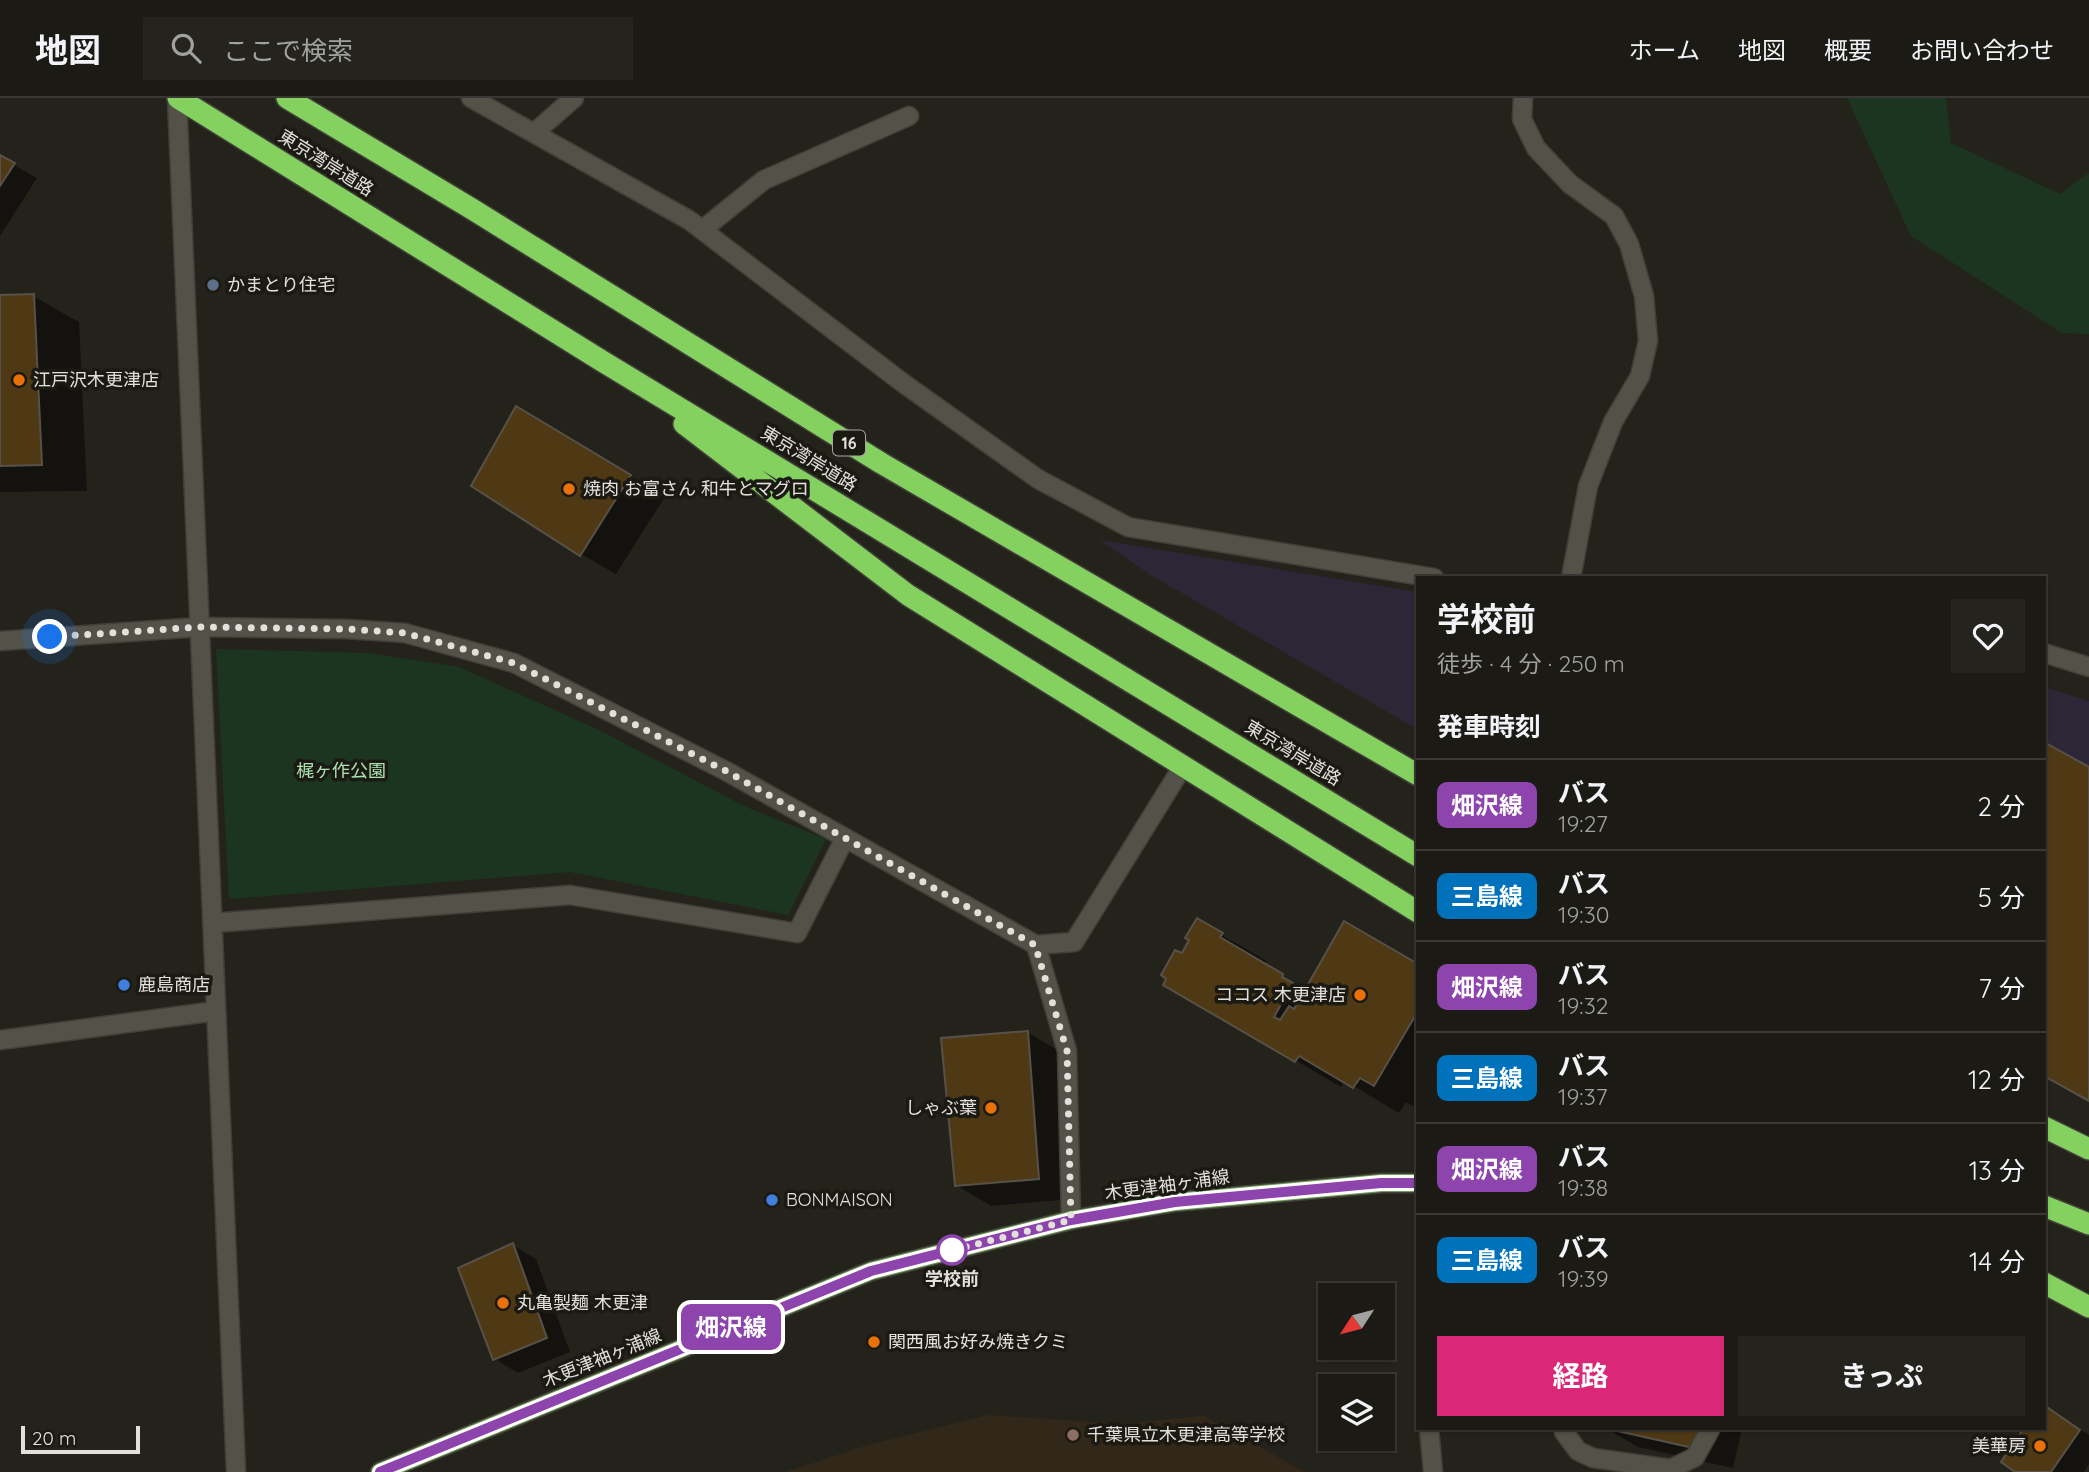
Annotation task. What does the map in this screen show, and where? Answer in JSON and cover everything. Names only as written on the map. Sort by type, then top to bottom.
[{"type":"highway","name":"東京湾岸道路","points":[[178,98],[602,361],[1416,855]]},
{"type":"highway","name":"東京湾岸道路","points":[[287,98],[484,216],[881,463],[1416,774]]},
{"type":"highway","points":[[602,361],[908,595],[1416,911]]},
{"type":"highway","points":[[2046,1128],[2089,1149]]},
{"type":"highway","points":[[2046,1207],[2089,1224]]},
{"type":"highway","points":[[2046,1284],[2089,1307]]},
{"type":"main road","name":"木更津袖ヶ浦線","points":[[380,1472],[871,1271],[1071,1220],[1175,1202],[1381,1183],[1416,1183]]},
{"type":"street","points":[[178,98],[236,1472]]},
{"type":"street","points":[[471,98],[690,220],[903,383],[1038,479],[1128,527],[1422,576]]},
{"type":"street","points":[[534,133],[573,98]]},
{"type":"street","points":[[1523,98],[1522,119],[1536,148],[1570,184],[1614,216],[1629,244],[1644,296],[1648,341],[1640,376],[1613,422],[1588,486],[1571,576]]},
{"type":"street","points":[[702,230],[764,180],[909,117]]},
{"type":"street","points":[[0,641],[200,627],[347,629],[405,633],[514,663],[713,764],[1035,945],[1074,942],[1183,766]]},
{"type":"street","points":[[2046,654],[2089,667]]},
{"type":"street","points":[[213,923],[570,895],[797,933],[845,838]]},
{"type":"street","points":[[1035,945],[1067,1051],[1071,1220]]},
{"type":"street","points":[[0,1040],[216,1011]]},
{"type":"street","points":[[1429,1430],[1433,1472]]},
{"type":"street","points":[[1564,1430],[1578,1451],[1593,1458],[1671,1469],[1695,1457],[1710,1430]]},
{"type":"shaded area","points":[[1100,540],[1416,592],[1416,728],[1149,574]]},
{"type":"shaded area","points":[[2046,688],[2089,701],[2089,1099],[2046,1077]]},
{"type":"shaded area","name":"千葉県立木更津高等学校","points":[[989,1415],[1119,1424],[1204,1416],[1305,1472],[786,1472],[865,1446]]},
{"type":"green space","points":[[1847,98],[1946,98],[1951,143],[2060,194],[2089,173],[2089,334],[2062,333],[1911,236]]},
{"type":"green space","name":"梶ヶ作公園","points":[[216,649],[369,653],[459,667],[599,730],[746,807],[826,839],[788,915],[570,872],[229,899]]},
{"type":"building","points":[[0,155],[15,163],[0,186]]},
{"type":"building","name":"江戸沢木更津店","points":[[34,294],[42,465],[0,466],[0,295]]},
{"type":"building","points":[[516,406],[631,475],[580,556],[471,486]]},
{"type":"building","points":[[2046,743],[2089,767],[2089,1101],[2046,1077]]},
{"type":"building","name":"ココス 木更津店","points":[[1197,918],[1223,933],[1220,937],[1283,974],[1282,977],[1293,983],[1274,1017],[1280,1020],[1289,1006],[1294,1009],[1344,921],[1416,963],[1416,1014],[1374,1086],[1360,1078],[1353,1088],[1299,1056],[1295,1062],[1163,985],[1166,979],[1161,975],[1175,950],[1182,953],[1189,940],[1185,938]]},
{"type":"building","name":"しゃぶ葉","points":[[1028,1031],[1039,1179],[955,1186],[941,1038]]},
{"type":"building","name":"丸亀製麺 木更津","points":[[513,1243],[547,1338],[493,1360],[458,1268]]},
{"type":"building","name":"美華房","points":[[2046,1406],[2080,1430],[2051,1472],[2015,1472],[2001,1462],[2023,1430],[2046,1430]]},
{"type":"building","points":[[1613,1430],[1703,1430],[1698,1449]]},
{"type":"bus line","name":"畑沢線","points":[[380,1472],[871,1271],[1071,1220],[1175,1202],[1381,1183],[1416,1183]]},
{"type":"place","name":"かまとり住宅","points":[[213,285]]},
{"type":"place","name":"江戸沢木更津店","points":[[19,380]]},
{"type":"place","name":"焼肉 お富さん 和牛とマグロ","points":[[569,489]]},
{"type":"place","name":"鹿島商店","points":[[124,985]]},
{"type":"place","name":"ココス 木更津店","points":[[1360,995]]},
{"type":"place","name":"しゃぶ葉","points":[[991,1108]]},
{"type":"place","name":"BONMAISON","points":[[772,1200]]},
{"type":"place","name":"学校前","points":[[952,1250]]},
{"type":"place","name":"丸亀製麺 木更津","points":[[503,1303]]},
{"type":"place","name":"関西風お好み焼きクミ","points":[[874,1342]]},
{"type":"place","name":"千葉県立木更津高等学校","points":[[1073,1435]]},
{"type":"place","name":"美華房","points":[[2040,1446]]},
{"type":"route","points":[[50,637],[200,627],[347,629],[405,633],[514,663],[726,771],[1035,945],[1067,1051],[1071,1220],[946,1252],[952,1250]]}]
